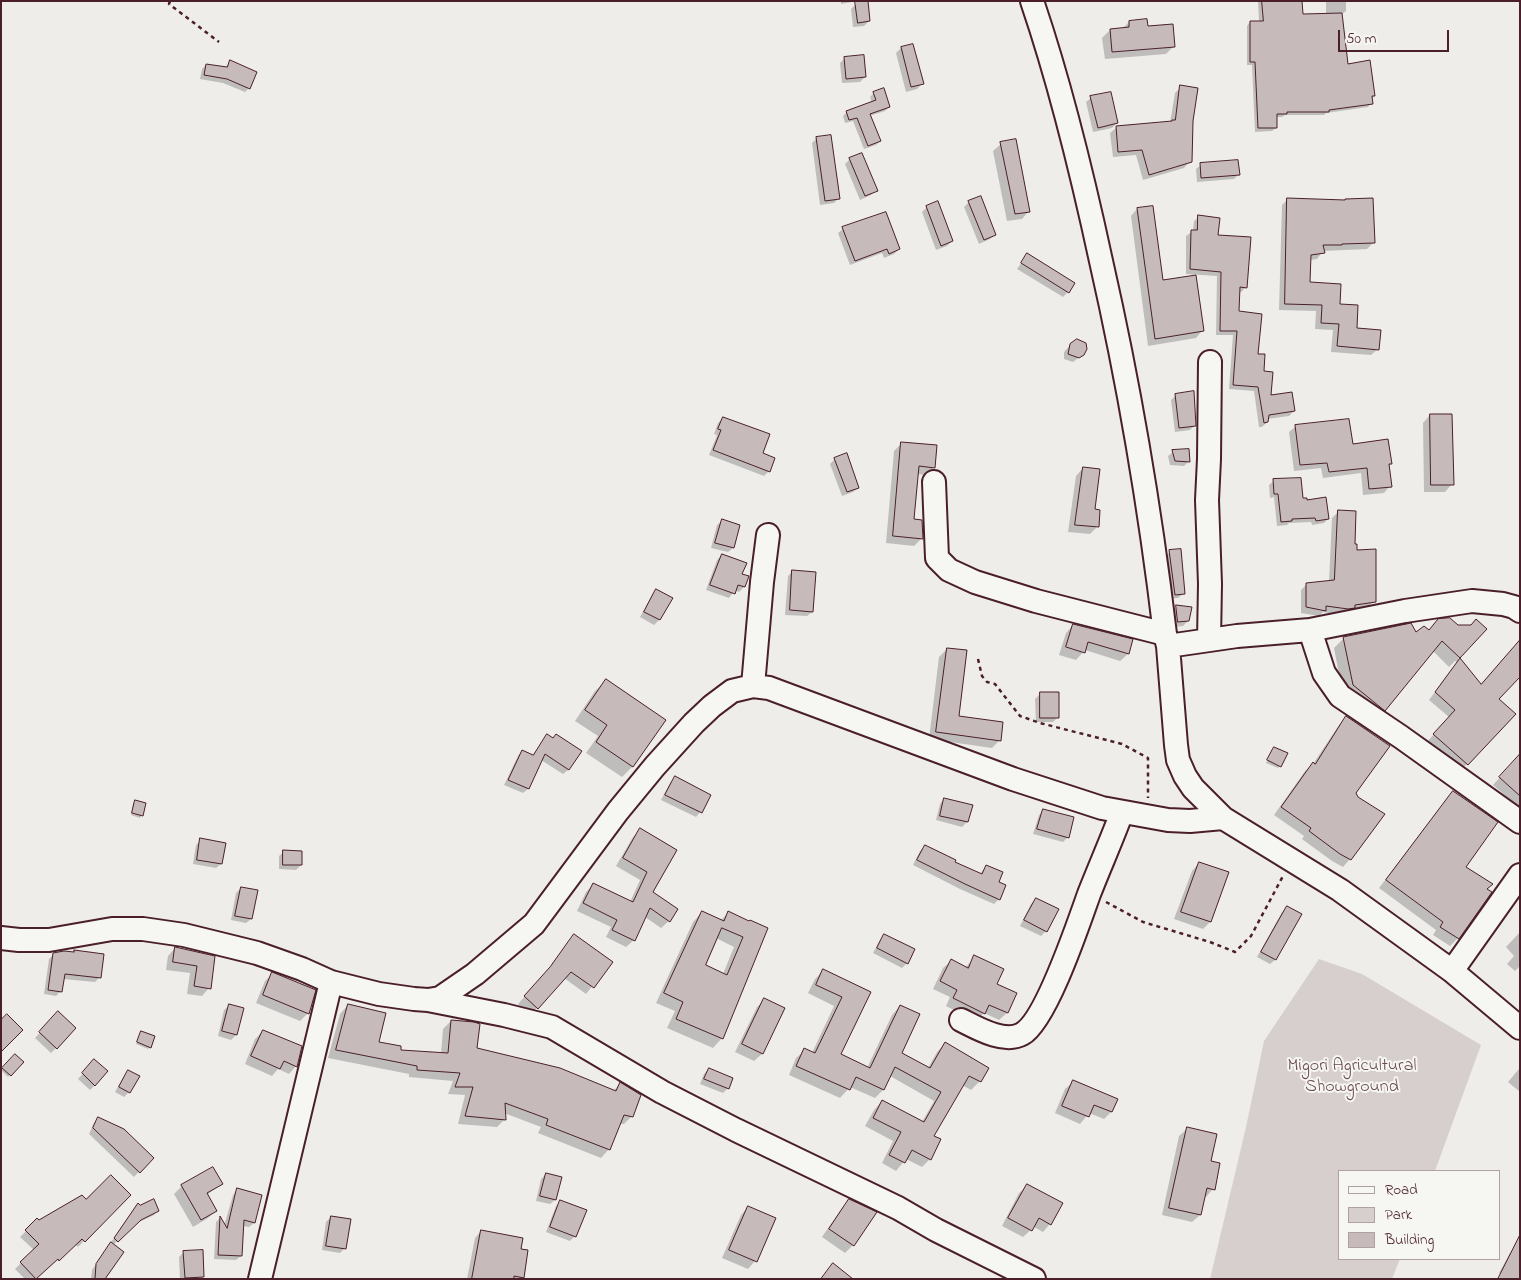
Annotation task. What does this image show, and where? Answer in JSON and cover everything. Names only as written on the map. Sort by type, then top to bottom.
[{"type":"street","points":[[1032,1],[1051,56],[1079,160],[1119,339],[1150,512],[1167,640],[1176,745],[1178,760],[1185,776],[1193,788],[1223,818],[1340,890],[1517,1019]]},
{"type":"street","points":[[1209,640],[1210,584],[1207,500],[1210,362]]},
{"type":"street","points":[[934,482],[938,558],[949,570],[975,582],[1167,640],[1209,640],[1274,632],[1310,630],[1396,613],[1472,601],[1502,604],[1520,611]]},
{"type":"street","points":[[753,686],[768,535]]},
{"type":"street","points":[[1310,630],[1324,673],[1340,696],[1401,736],[1520,822]]},
{"type":"street","points":[[428,1000],[440,998],[475,974],[534,924],[618,812],[655,766],[694,723],[732,691],[753,686],[769,688],[1013,779],[1102,808],[1168,820],[1190,821],[1223,818]]},
{"type":"street","points":[[961,1020],[974,1027],[1008,1038],[1024,1033],[1038,1015],[1056,981],[1075,937],[1122,812]]},
{"type":"street","points":[[1452,971],[1520,875]]},
{"type":"street","points":[[1,938],[49,940],[112,930],[143,928],[184,935],[249,951],[302,969],[331,982],[379,994],[428,1000],[504,1015],[552,1027],[662,1092],[898,1208],[936,1230],[1034,1279]]},
{"type":"street","points":[[260,1279],[331,982]]},
{"type":"path","points":[[170,1],[169,4],[220,42]]},
{"type":"path","points":[[978,658],[982,676],[987,682],[995,684],[1020,716],[1122,744],[1148,758],[1148,817]]},
{"type":"path","points":[[1090,893],[1143,922],[1210,942],[1235,952],[1251,936],[1292,860]]},
{"type":"green space","name":"Migori Agricultural Showground","points":[[1319,959],[1362,974],[1481,1045],[1435,1170],[1338,1170],[1338,1260],[1400,1260],[1392,1279],[1210,1279],[1264,1041]]},
{"type":"building","points":[[855,1],[868,1],[870,21],[858,23]]},
{"type":"building","points":[[1262,1],[1302,1],[1303,14],[1342,13],[1348,64],[1370,60],[1375,96],[1372,96],[1373,104],[1329,110],[1329,112],[1287,112],[1287,114],[1277,114],[1277,128],[1258,128],[1255,62],[1250,62],[1250,21],[1263,21]]},
{"type":"building","points":[[1147,19],[1148,26],[1173,24],[1175,47],[1112,52],[1110,29],[1129,27],[1129,21]]},
{"type":"building","points":[[913,44],[924,84],[911,87],[901,47]]},
{"type":"building","points":[[864,55],[866,77],[846,79],[844,57]]},
{"type":"building","points":[[230,60],[257,72],[250,89],[227,79],[204,75],[206,64],[227,67]]},
{"type":"building","points":[[1180,85],[1198,88],[1193,121],[1192,162],[1149,175],[1142,150],[1118,152],[1116,126],[1175,120]]},
{"type":"building","points":[[884,88],[890,107],[870,114],[881,141],[868,146],[857,118],[849,120],[846,111],[876,100],[873,92]]},
{"type":"building","points":[[1111,92],[1118,123],[1098,128],[1090,96]]},
{"type":"building","points":[[831,135],[840,199],[825,201],[816,137]]},
{"type":"building","points":[[1016,139],[1030,212],[1015,214],[1000,142]]},
{"type":"building","points":[[862,153],[878,191],[865,196],[849,158]]},
{"type":"building","points":[[1238,160],[1240,175],[1201,178],[1200,163]]},
{"type":"building","points":[[981,196],[996,235],[984,240],[968,201]]},
{"type":"building","points":[[1287,198],[1345,200],[1373,198],[1375,243],[1323,245],[1325,253],[1311,255],[1310,282],[1341,284],[1340,304],[1358,305],[1357,328],[1381,330],[1379,350],[1337,346],[1339,324],[1321,323],[1322,305],[1285,304]]},
{"type":"building","points":[[938,201],[953,241],[941,246],[926,206]]},
{"type":"building","points":[[1153,206],[1163,280],[1196,275],[1204,331],[1155,339],[1137,208]]},
{"type":"building","points":[[886,212],[900,249],[889,254],[887,249],[855,261],[842,227]]},
{"type":"building","points":[[1198,215],[1220,218],[1218,235],[1251,237],[1247,288],[1240,287],[1239,311],[1262,314],[1258,354],[1265,354],[1264,371],[1273,372],[1271,395],[1292,392],[1295,411],[1269,415],[1268,422],[1264,423],[1258,387],[1233,385],[1237,331],[1220,331],[1221,272],[1190,269],[1191,230],[1197,230]]},
{"type":"building","points":[[1027,253],[1075,283],[1069,293],[1021,263]]},
{"type":"building","points":[[1077,339],[1086,343],[1087,349],[1084,355],[1079,358],[1068,354],[1070,344]]},
{"type":"building","points":[[1194,391],[1196,426],[1179,428],[1175,394]]},
{"type":"building","points":[[1430,414],[1452,414],[1454,485],[1431,485]]},
{"type":"building","points":[[723,417],[770,434],[763,453],[775,458],[770,472],[713,450],[721,430],[718,429]]},
{"type":"building","points":[[1349,419],[1353,444],[1388,439],[1392,464],[1389,464],[1392,487],[1369,489],[1367,468],[1329,472],[1327,463],[1300,465],[1295,425]]},
{"type":"building","points":[[901,442],[937,445],[935,468],[919,466],[914,519],[922,520],[923,539],[893,536]]},
{"type":"building","points":[[1189,449],[1190,462],[1175,461],[1172,450]]},
{"type":"building","points":[[847,453],[859,488],[847,492],[834,458]]},
{"type":"building","points":[[1083,467],[1100,469],[1095,509],[1100,510],[1099,527],[1075,525]]},
{"type":"building","points":[[1301,478],[1303,498],[1307,498],[1307,500],[1326,497],[1329,519],[1316,521],[1315,518],[1292,519],[1292,521],[1281,522],[1278,494],[1274,494],[1273,479]]},
{"type":"building","points":[[1338,510],[1356,511],[1355,544],[1357,544],[1357,550],[1376,549],[1376,602],[1355,605],[1355,608],[1348,609],[1326,606],[1326,611],[1306,607],[1306,583],[1334,580]]},
{"type":"building","points":[[722,519],[740,525],[734,548],[715,543]]},
{"type":"building","points":[[1181,549],[1185,594],[1175,595],[1169,550]]},
{"type":"building","points":[[722,554],[747,563],[742,574],[749,576],[745,587],[738,585],[735,594],[710,585]]},
{"type":"building","points":[[792,570],[816,572],[813,612],[790,610]]},
{"type":"building","points":[[656,589],[673,598],[660,620],[644,612]]},
{"type":"building","points":[[1176,605],[1192,607],[1189,621],[1178,622]]},
{"type":"building","points":[[1450,618],[1458,625],[1471,625],[1476,619],[1487,629],[1460,658],[1442,641],[1385,711],[1353,685],[1343,637],[1411,623],[1416,632],[1424,626],[1429,630],[1438,619]]},
{"type":"building","points":[[1073,624],[1133,639],[1129,654],[1088,642],[1085,653],[1066,647]]},
{"type":"building","points":[[1520,640],[1520,677],[1499,699],[1516,714],[1468,765],[1433,734],[1455,710],[1435,692],[1460,658],[1481,684]]},
{"type":"building","points":[[947,648],[967,650],[959,716],[1003,722],[1001,741],[936,732]]},
{"type":"building","points":[[606,679],[666,720],[633,767],[596,742],[607,725],[585,710]]},
{"type":"building","points":[[1040,692],[1059,692],[1059,718],[1040,718]]},
{"type":"building","points":[[1346,716],[1390,746],[1356,793],[1358,797],[1385,814],[1351,860],[1309,831],[1311,828],[1281,807],[1313,762],[1315,764]]},
{"type":"building","points":[[547,734],[553,738],[556,734],[582,751],[569,770],[545,754],[529,789],[508,780],[522,750],[533,755]]},
{"type":"building","points":[[1274,747],[1288,753],[1281,767],[1267,760]]},
{"type":"building","points":[[1520,754],[1520,796],[1499,777]]},
{"type":"building","points":[[675,776],[711,795],[702,813],[665,795]]},
{"type":"building","points":[[1453,791],[1498,822],[1466,867],[1493,884],[1487,889],[1492,892],[1459,939],[1440,927],[1443,922],[1386,880]]},
{"type":"building","points":[[944,798],[973,805],[968,822],[940,816]]},
{"type":"building","points":[[135,800],[146,803],[143,816],[132,813]]},
{"type":"building","points":[[1043,809],[1074,817],[1069,838],[1037,829]]},
{"type":"building","points":[[640,828],[677,850],[653,892],[678,909],[670,922],[650,908],[635,941],[612,930],[617,920],[583,903],[593,883],[633,902],[647,872],[623,858]]},
{"type":"building","points":[[200,838],[226,843],[222,864],[197,860]]},
{"type":"building","points":[[925,845],[956,860],[955,862],[982,874],[986,865],[1003,872],[999,882],[1006,885],[1000,900],[917,860]]},
{"type":"building","points":[[283,850],[302,851],[302,865],[283,865]]},
{"type":"building","points":[[1199,862],[1229,872],[1211,922],[1181,912]]},
{"type":"building","points":[[241,887],[258,890],[252,919],[235,916]]},
{"type":"building","points":[[1036,898],[1059,909],[1047,932],[1024,920]]},
{"type":"building","points":[[1287,906],[1302,914],[1276,960],[1261,952]]},
{"type":"building","points":[[702,911],[724,921],[728,911],[768,928],[723,1039],[676,1019],[683,1002],[664,993]],"holes":[[[722,928],[743,937],[727,975],[706,965]]]},
{"type":"building","points":[[574,934],[613,962],[594,988],[571,972],[538,1009],[524,996],[550,967]]},
{"type":"building","points":[[884,934],[915,949],[908,964],[877,948]]},
{"type":"building","points":[[175,947],[215,956],[211,989],[194,986],[197,966],[173,962]]},
{"type":"building","points":[[74,950],[104,954],[101,978],[65,974],[62,992],[48,990],[53,953],[74,952]]},
{"type":"building","points":[[974,955],[1004,969],[997,984],[1017,993],[1008,1013],[989,1005],[985,1014],[953,998],[957,990],[940,981],[951,959],[968,968]]},
{"type":"building","points":[[823,969],[871,992],[841,1054],[870,1068],[900,1005],[920,1014],[902,1053],[930,1068],[945,1042],[989,1068],[981,1082],[969,1076],[934,1136],[941,1139],[931,1160],[912,1150],[905,1163],[889,1155],[901,1132],[873,1118],[882,1100],[924,1122],[941,1092],[895,1067],[884,1090],[856,1077],[850,1090],[796,1066],[804,1048],[815,1053],[842,997],[816,985]]},
{"type":"building","points":[[272,972],[316,990],[309,1014],[263,995]]},
{"type":"building","points":[[764,998],[785,1008],[763,1054],[742,1044]]},
{"type":"building","points":[[229,1004],[244,1008],[237,1035],[222,1031]]},
{"type":"building","points":[[348,1004],[386,1013],[379,1042],[401,1046],[401,1050],[448,1053],[451,1020],[474,1022],[480,1024],[477,1048],[560,1068],[616,1091],[620,1082],[641,1095],[633,1117],[624,1115],[610,1150],[546,1125],[548,1119],[505,1103],[506,1120],[465,1116],[473,1087],[455,1087],[460,1073],[417,1070],[417,1066],[336,1050]]},
{"type":"building","points":[[58,1011],[76,1028],[57,1049],[39,1032]]},
{"type":"building","points":[[7,1014],[23,1030],[1,1052],[1,1020]]},
{"type":"building","points":[[263,1030],[302,1046],[297,1067],[284,1061],[280,1069],[251,1056]]},
{"type":"building","points":[[141,1031],[155,1036],[151,1048],[137,1042]]},
{"type":"building","points":[[15,1054],[24,1062],[11,1076],[2,1068]]},
{"type":"building","points":[[94,1059],[108,1071],[95,1086],[82,1073]]},
{"type":"building","points":[[709,1068],[733,1078],[729,1089],[704,1079]]},
{"type":"building","points":[[128,1070],[140,1076],[130,1093],[119,1087]]},
{"type":"building","points":[[1073,1080],[1118,1099],[1112,1112],[1094,1105],[1089,1117],[1062,1106]]},
{"type":"building","points":[[98,1117],[124,1129],[154,1158],[140,1173],[93,1128]]},
{"type":"building","points":[[1187,1127],[1217,1134],[1211,1161],[1220,1163],[1215,1190],[1207,1188],[1201,1215],[1169,1208]]},
{"type":"building","points":[[213,1167],[223,1184],[207,1193],[217,1211],[201,1220],[181,1185]]},
{"type":"building","points":[[546,1173],[562,1177],[556,1200],[540,1196]]},
{"type":"building","points":[[111,1175],[131,1195],[85,1242],[82,1239],[59,1261],[58,1259],[36,1279],[20,1262],[39,1244],[25,1230],[37,1218],[39,1220],[82,1195],[86,1199]]},
{"type":"building","points":[[1027,1184],[1063,1203],[1051,1225],[1039,1218],[1032,1231],[1008,1218]]},
{"type":"building","points":[[237,1188],[262,1195],[255,1223],[244,1220],[242,1256],[218,1255],[220,1216],[227,1228]]},
{"type":"building","points":[[154,1199],[159,1211],[141,1220],[118,1242],[114,1238],[138,1203],[140,1205]]},
{"type":"building","points":[[849,1199],[877,1212],[854,1246],[829,1229]]},
{"type":"building","points":[[560,1200],[587,1210],[576,1237],[550,1227]]},
{"type":"building","points":[[748,1206],[776,1218],[757,1262],[729,1250]]},
{"type":"building","points":[[331,1216],[351,1219],[346,1249],[326,1246]]},
{"type":"building","points":[[481,1230],[523,1238],[521,1249],[528,1250],[524,1278],[514,1276],[514,1279],[472,1279]]},
{"type":"building","points":[[1520,1235],[1520,1279],[1498,1279]]},
{"type":"building","points":[[111,1242],[124,1252],[105,1279],[95,1279],[96,1264]]},
{"type":"building","points":[[203,1250],[204,1277],[185,1278],[183,1251]]},
{"type":"building","points":[[833,1263],[853,1279],[821,1279]]}]
